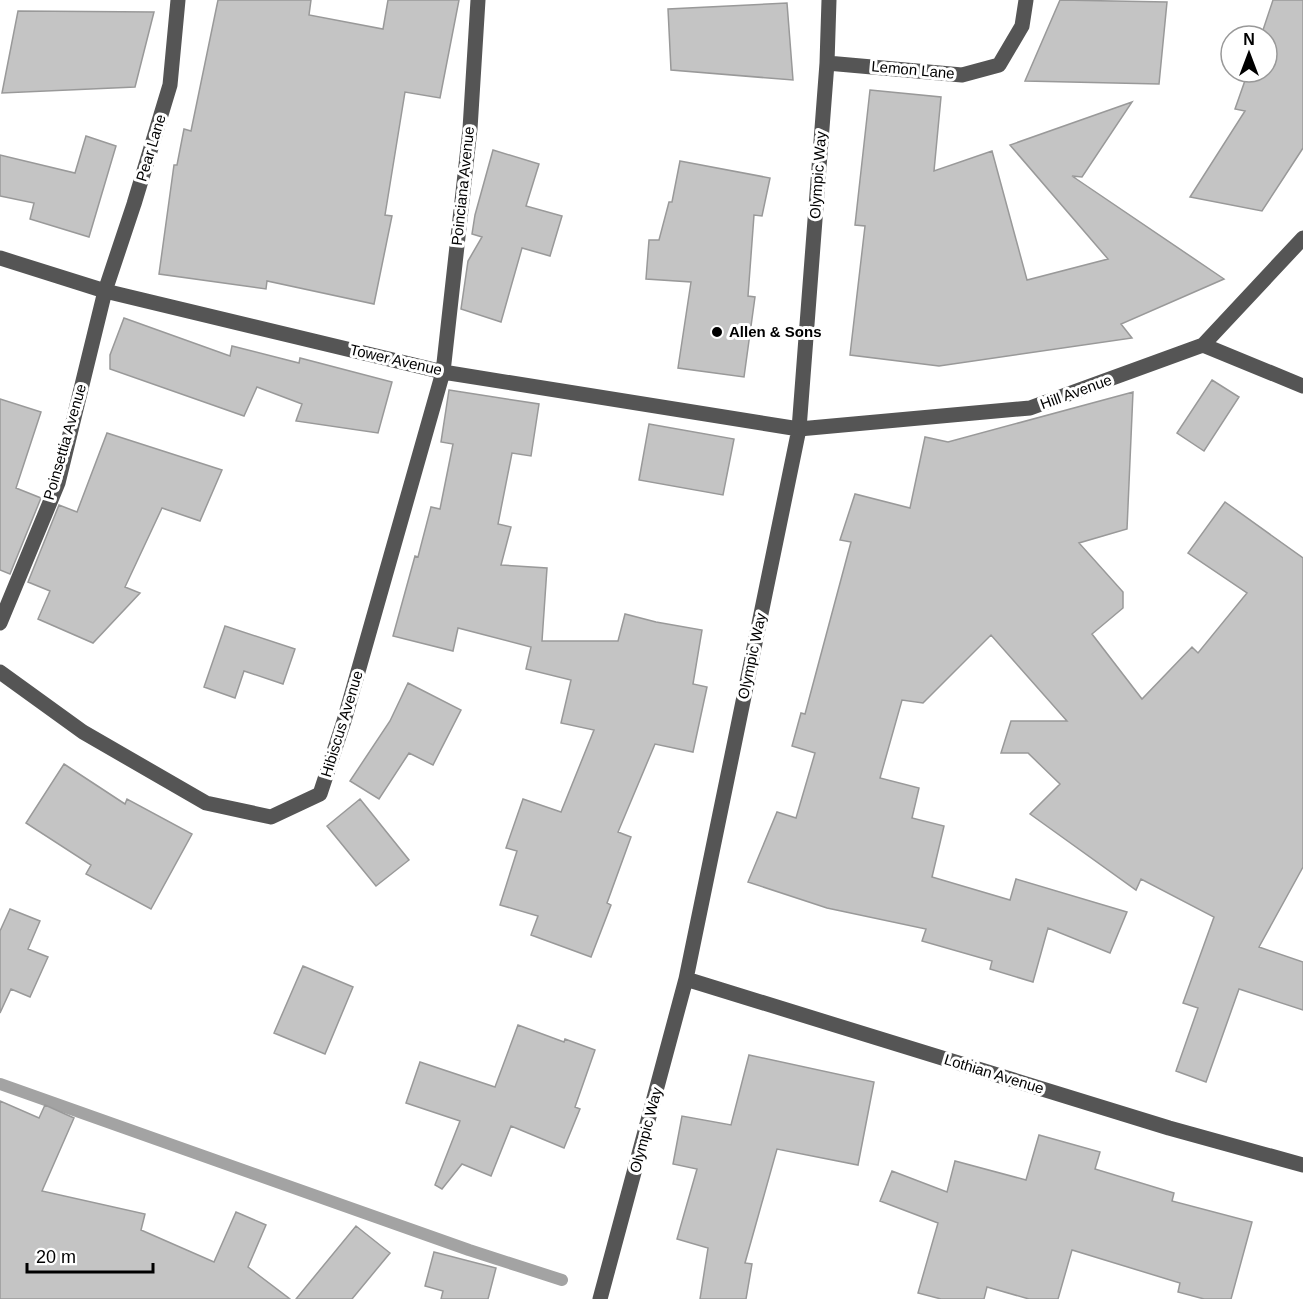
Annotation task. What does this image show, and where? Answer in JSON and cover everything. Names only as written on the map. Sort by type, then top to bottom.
[{"type":"street","name":"Pear Lane","points":[[105,291],[170,85],[178,0]]},
{"type":"street","name":"Poinciana Avenue","points":[[443,372],[470,129],[478,0]]},
{"type":"street","name":"Olympic Way","points":[[600,1299],[686,979],[799,429],[830,0]]},
{"type":"street","name":"Lemon Lane","points":[[826,63],[962,75],[999,65],[1022,26],[1026,0]]},
{"type":"street","name":"Hill Avenue","points":[[799,429],[1030,408],[1203,345],[1303,238]]},
{"type":"street","name":"Tower Avenue","points":[[0,258],[105,291],[443,372],[799,429]]},
{"type":"street","name":"Poinsettia Avenue","points":[[0,623],[58,483],[105,291]]},
{"type":"street","points":[[1203,345],[1303,386]]},
{"type":"street","name":"Hibiscus Avenue","points":[[0,672],[83,732],[206,803],[271,817],[320,794],[344,722],[443,372]]},
{"type":"street","name":"Lothian Avenue","points":[[686,979],[1169,1128],[1303,1165]]},
{"type":"building","points":[[218,0],[311,0],[309,15],[383,29],[388,0],[459,0],[440,98],[405,92],[385,215],[392,216],[374,304],[267,281],[266,289],[159,274],[174,165],[177,165],[184,129],[191,131]]},
{"type":"building","points":[[1060,0],[1167,2],[1159,84],[1025,81]]},
{"type":"building","points":[[1273,0],[1303,0],[1303,148],[1262,211],[1190,197],[1245,111],[1235,109],[1244,84],[1279,84],[1279,24],[1265,24]]},
{"type":"building","points":[[787,3],[793,80],[671,70],[668,9]]},
{"type":"building","points":[[18,11],[154,12],[135,87],[2,93]]},
{"type":"building","points":[[870,90],[941,97],[934,171],[992,151],[1027,280],[1108,259],[1010,145],[1132,102],[1082,177],[1072,176],[1224,279],[1121,324],[1132,338],[939,366],[850,355],[865,226],[855,225]]},
{"type":"building","points":[[86,136],[116,146],[89,237],[30,219],[34,203],[0,196],[0,155],[75,173]]},
{"type":"building","points":[[493,150],[539,164],[526,206],[562,216],[550,256],[522,248],[501,322],[461,309],[468,261],[482,237],[472,234]]},
{"type":"building","points":[[680,161],[770,178],[762,216],[754,215],[748,296],[755,297],[744,377],[678,368],[691,282],[646,279],[649,240],[659,240],[669,202],[672,202]]},
{"type":"building","points":[[124,318],[230,356],[232,346],[299,363],[300,358],[392,382],[378,433],[296,421],[302,404],[257,387],[244,416],[110,369],[110,355]]},
{"type":"building","points":[[1212,380],[1239,397],[1204,451],[1177,433]]},
{"type":"building","points":[[449,390],[539,404],[531,456],[512,453],[498,524],[511,527],[501,565],[547,568],[542,641],[618,641],[625,614],[702,630],[693,684],[707,687],[693,752],[655,744],[618,832],[631,837],[607,903],[611,905],[591,957],[531,935],[538,916],[500,905],[517,851],[506,848],[523,799],[561,812],[594,730],[561,723],[571,680],[526,669],[531,647],[458,628],[453,651],[393,636],[431,507],[440,509],[453,444],[441,442]]},
{"type":"building","points":[[1133,392],[1127,529],[1079,543],[1123,592],[1123,608],[1092,634],[1142,699],[1192,647],[1198,653],[1247,593],[1188,553],[1225,502],[1303,558],[1303,867],[1259,947],[1303,962],[1303,1010],[1239,989],[1206,1082],[1176,1071],[1198,1008],[1183,1003],[1214,917],[1141,879],[1136,890],[1030,814],[1060,784],[1028,753],[1001,753],[1011,721],[1067,721],[991,635],[923,703],[902,700],[880,778],[919,788],[912,818],[944,826],[932,877],[1010,900],[1016,879],[1127,912],[1110,953],[1048,928],[1033,982],[990,969],[992,961],[922,941],[926,929],[827,908],[748,882],[777,812],[796,818],[815,753],[792,746],[801,713],[805,714],[851,542],[840,540],[855,494],[910,508],[925,437],[948,442]]},
{"type":"building","points":[[0,399],[41,412],[16,488],[41,498],[10,574],[0,570]]},
{"type":"building","points":[[649,424],[734,439],[723,495],[639,480]]},
{"type":"building","points":[[107,433],[222,470],[200,521],[162,508],[125,587],[140,593],[93,643],[38,619],[50,591],[28,582],[59,505],[77,512]]},
{"type":"building","points":[[225,626],[295,649],[283,684],[244,671],[235,698],[204,687]]},
{"type":"building","points":[[408,683],[461,710],[433,765],[409,753],[379,799],[350,781],[390,721]]},
{"type":"building","points":[[64,764],[125,804],[127,799],[192,834],[151,909],[86,874],[91,865],[26,823]]},
{"type":"building","points":[[360,799],[409,860],[376,886],[327,826]]},
{"type":"building","points":[[10,909],[40,921],[28,949],[48,957],[30,997],[11,989],[0,1013],[0,931]]},
{"type":"building","points":[[303,966],[353,987],[325,1054],[274,1033]]},
{"type":"building","points":[[518,1025],[564,1042],[565,1039],[595,1050],[575,1107],[580,1109],[564,1148],[511,1126],[491,1176],[462,1164],[442,1189],[435,1185],[460,1121],[406,1103],[420,1062],[495,1087]]},
{"type":"building","points":[[749,1055],[874,1082],[858,1165],[777,1149],[745,1263],[752,1264],[746,1299],[700,1299],[708,1248],[677,1239],[697,1169],[673,1164],[682,1116],[731,1125]]},
{"type":"building","points":[[0,1101],[39,1118],[45,1105],[74,1118],[42,1191],[145,1214],[141,1230],[214,1262],[236,1212],[266,1225],[248,1267],[290,1299],[0,1299]]},
{"type":"building","points":[[1039,1135],[1100,1152],[1095,1169],[1174,1193],[1172,1201],[1252,1222],[1231,1299],[1204,1299],[1178,1292],[1180,1283],[1072,1250],[1058,1299],[1029,1299],[987,1287],[984,1299],[941,1299],[918,1293],[938,1223],[880,1201],[892,1171],[947,1192],[955,1161],[1026,1180]]},
{"type":"building","points":[[356,1226],[390,1253],[352,1299],[296,1299]]},
{"type":"building","points":[[434,1252],[496,1268],[488,1299],[441,1299],[443,1291],[425,1286]]},
{"type":"waterway","points":[[0,1084],[469,1250],[562,1280]]},
{"type":"place","name":"Allen & Sons","points":[[717,332]]}]
